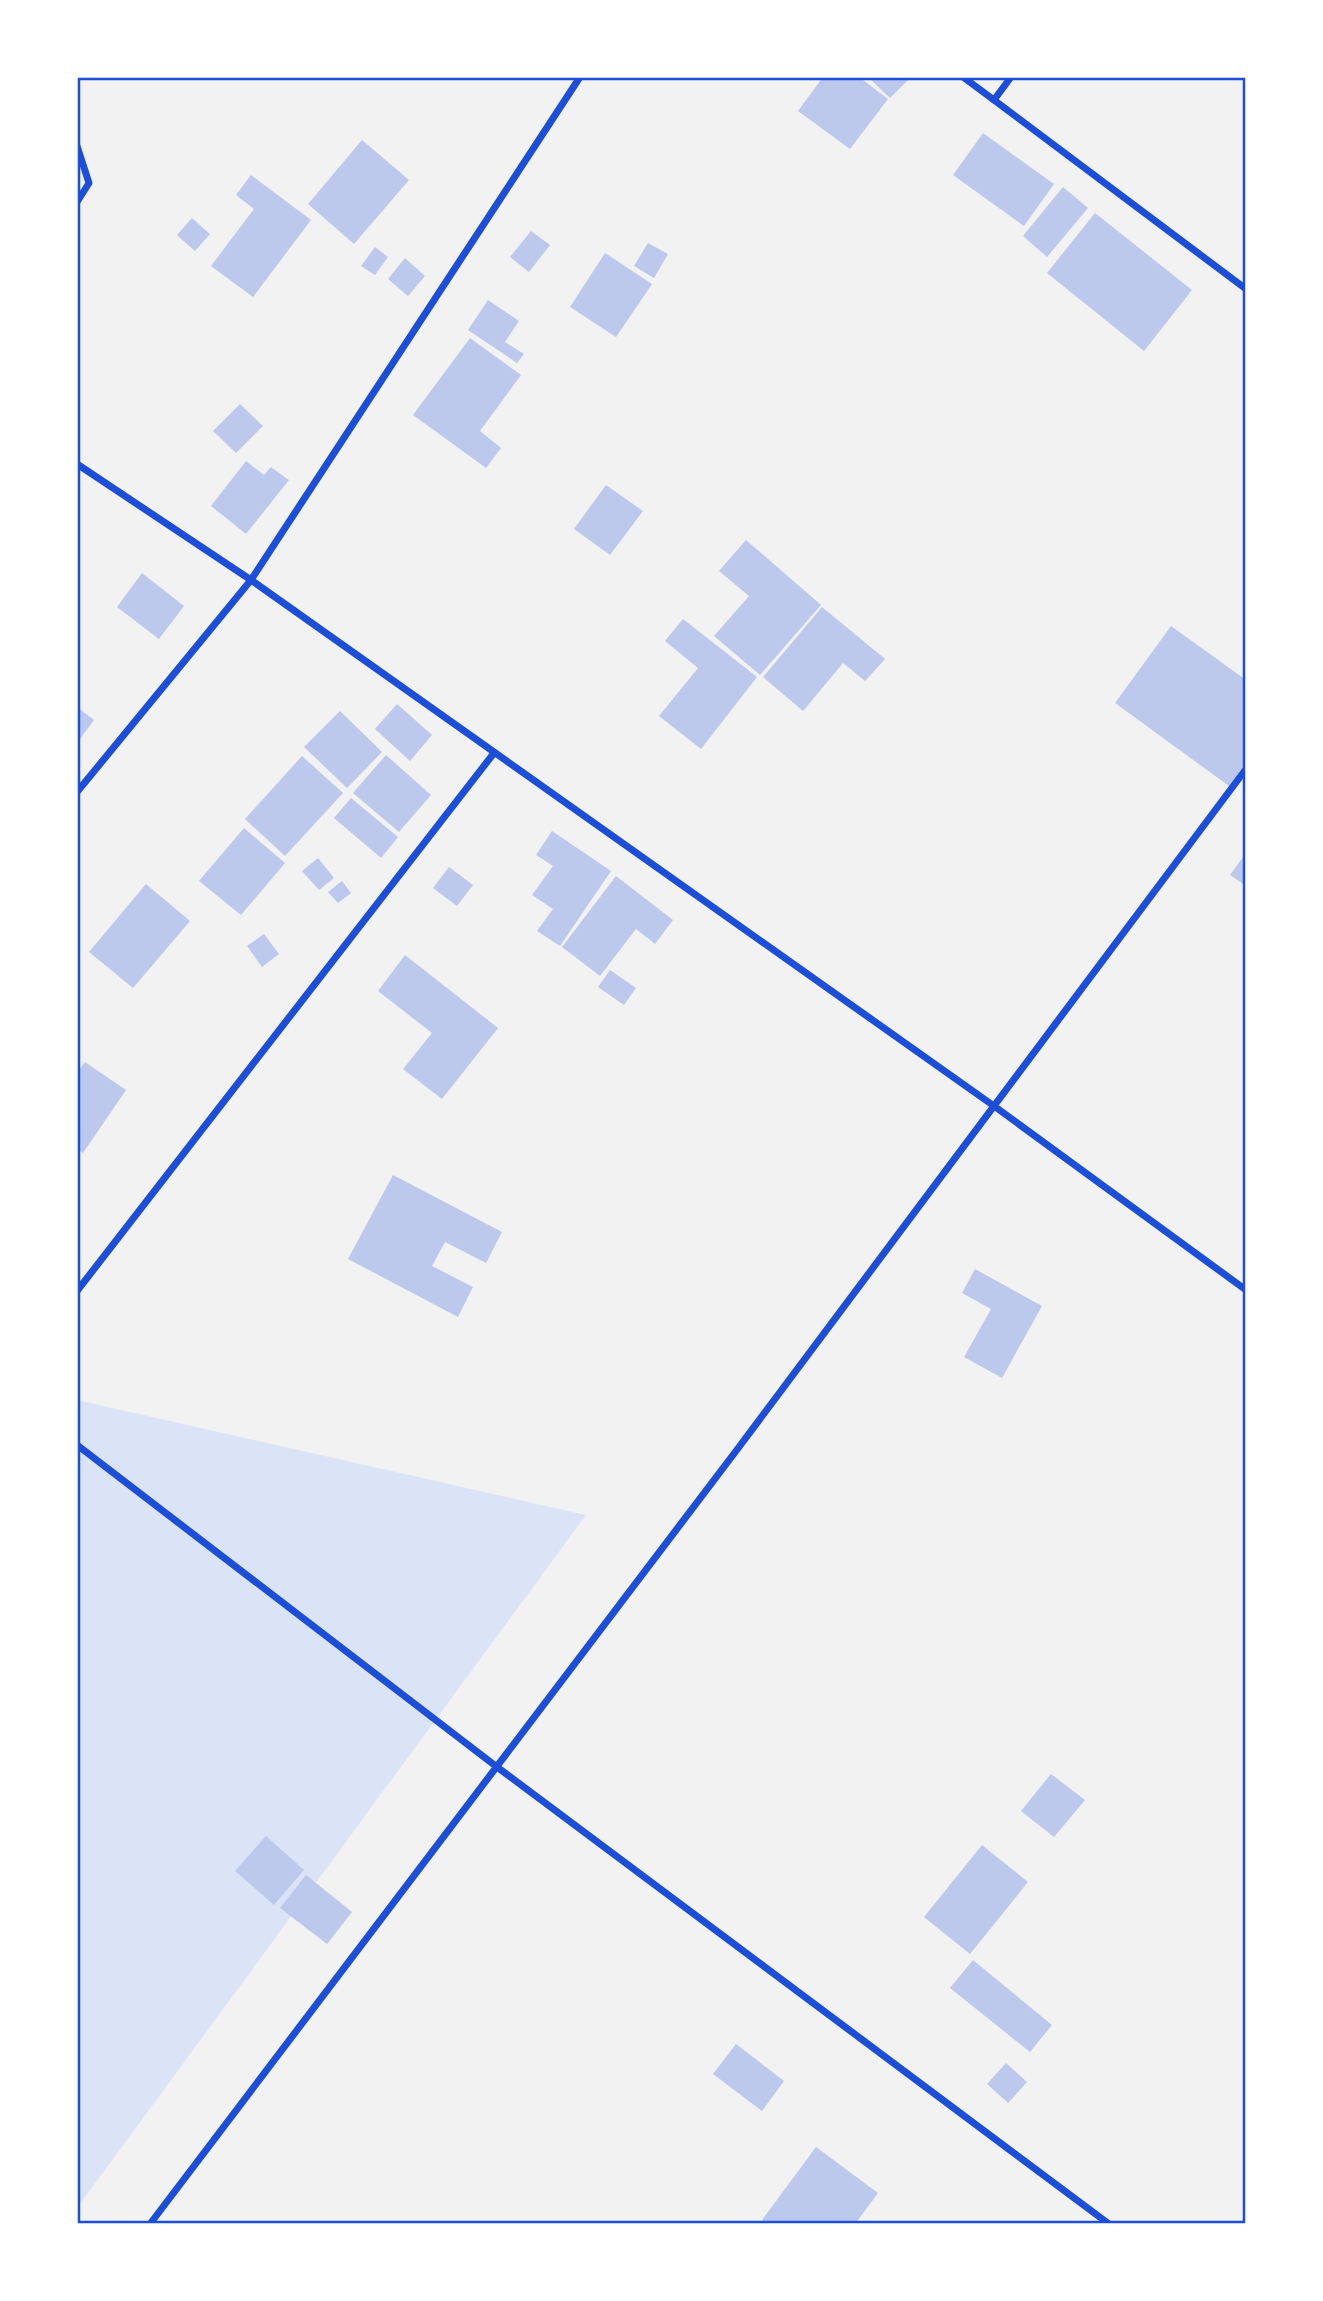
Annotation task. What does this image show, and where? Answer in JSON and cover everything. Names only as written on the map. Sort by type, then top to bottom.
[{"type":"street","points":[[77,792],[251,580],[580,77]]},
{"type":"street","points":[[963,77],[1246,289]]},
{"type":"street","points":[[994,100],[1011,77]]},
{"type":"street","points":[[77,146],[89,183],[77,202]]},
{"type":"street","points":[[77,464],[251,580],[994,1106],[1246,1290]]},
{"type":"street","points":[[77,1291],[494,752]]},
{"type":"street","points":[[150,2224],[497,1767],[1246,769]]},
{"type":"street","points":[[77,1445],[497,1767],[1109,2224]]},
{"type":"shaded area","points":[[77,1400],[586,1515],[77,2208]]},
{"type":"building","points":[[823,77],[859,77],[888,99],[850,149],[798,111]]},
{"type":"building","points":[[870,79],[909,79],[890,98]]},
{"type":"building","points":[[983,133],[1054,184],[1024,226],[953,175]]},
{"type":"building","points":[[362,140],[409,180],[354,244],[308,204]]},
{"type":"building","points":[[251,175],[311,220],[253,297],[211,266],[254,209],[236,195]]},
{"type":"building","points":[[1063,187],[1088,208],[1047,257],[1023,236]]},
{"type":"building","points":[[1095,213],[1192,290],[1144,351],[1047,273]]},
{"type":"building","points":[[192,218],[210,234],[195,251],[177,235]]},
{"type":"building","points":[[531,231],[550,245],[529,272],[510,257]]},
{"type":"building","points":[[648,243],[668,254],[654,278],[634,266]]},
{"type":"building","points":[[375,247],[388,257],[375,275],[361,266]]},
{"type":"building","points":[[605,253],[652,284],[616,337],[570,307]]},
{"type":"building","points":[[405,258],[425,276],[408,296],[388,279]]},
{"type":"building","points":[[488,300],[519,321],[505,342],[524,354],[517,363],[468,330]]},
{"type":"building","points":[[470,338],[521,375],[480,431],[501,448],[486,468],[413,415]]},
{"type":"building","points":[[240,404],[263,426],[236,453],[213,431]]},
{"type":"building","points":[[246,461],[264,475],[271,467],[289,480],[246,534],[211,506]]},
{"type":"building","points":[[606,485],[643,511],[610,555],[574,529]]},
{"type":"building","points":[[746,540],[821,605],[760,675],[714,636],[749,596],[719,571]]},
{"type":"building","points":[[142,573],[184,606],[159,639],[117,607]]},
{"type":"building","points":[[822,607],[885,659],[865,681],[843,663],[803,711],[763,677]]},
{"type":"building","points":[[683,619],[757,677],[701,749],[659,716],[698,668],[665,641]]},
{"type":"building","points":[[1171,626],[1246,680],[1246,763],[1229,786],[1115,703]]},
{"type":"building","points":[[397,704],[432,735],[410,761],[375,729]]},
{"type":"building","points":[[77,707],[94,720],[80,739],[77,737]]},
{"type":"building","points":[[340,711],[382,752],[347,788],[304,747]]},
{"type":"building","points":[[386,755],[431,795],[399,832],[353,793]]},
{"type":"building","points":[[302,756],[343,793],[285,856],[245,819]]},
{"type":"building","points":[[351,798],[398,837],[381,858],[334,818]]},
{"type":"building","points":[[244,828],[285,863],[241,915],[199,881]]},
{"type":"building","points":[[552,831],[611,871],[560,946],[537,931],[553,909],[532,895],[553,866],[536,855]]},
{"type":"building","points":[[1246,853],[1246,886],[1230,875]]},
{"type":"building","points":[[318,858],[334,878],[319,890],[302,871]]},
{"type":"building","points":[[449,867],[473,885],[457,906],[433,888]]},
{"type":"building","points":[[616,876],[673,920],[655,944],[636,929],[600,976],[562,947]]},
{"type":"building","points":[[342,881],[351,893],[338,903],[328,892]]},
{"type":"building","points":[[146,884],[190,921],[133,988],[89,952]]},
{"type":"building","points":[[264,934],[279,954],[262,967],[247,946]]},
{"type":"building","points":[[405,955],[498,1028],[442,1099],[403,1069],[432,1033],[378,991]]},
{"type":"building","points":[[610,970],[636,988],[624,1005],[598,987]]},
{"type":"building","points":[[85,1062],[126,1090],[83,1153],[77,1149],[77,1073]]},
{"type":"building","points":[[393,1175],[502,1232],[486,1263],[445,1242],[432,1266],[473,1287],[458,1317],[348,1259]]},
{"type":"building","points":[[975,1269],[1042,1306],[1002,1378],[964,1357],[991,1309],[962,1293]]},
{"type":"building","points":[[1051,1774],[1085,1800],[1054,1837],[1021,1811]]},
{"type":"building","points":[[266,1836],[304,1870],[274,1905],[235,1871]]},
{"type":"building","points":[[982,1845],[1028,1882],[970,1954],[924,1917]]},
{"type":"building","points":[[306,1875],[352,1912],[327,1944],[280,1908]]},
{"type":"building","points":[[973,1960],[1052,2025],[1030,2052],[950,1988]]},
{"type":"building","points":[[736,2044],[784,2081],[762,2111],[713,2074]]},
{"type":"building","points":[[1006,2063],[1027,2082],[1008,2103],[987,2084]]},
{"type":"building","points":[[816,2147],[878,2193],[855,2224],[767,2224],[762,2220]]}]
